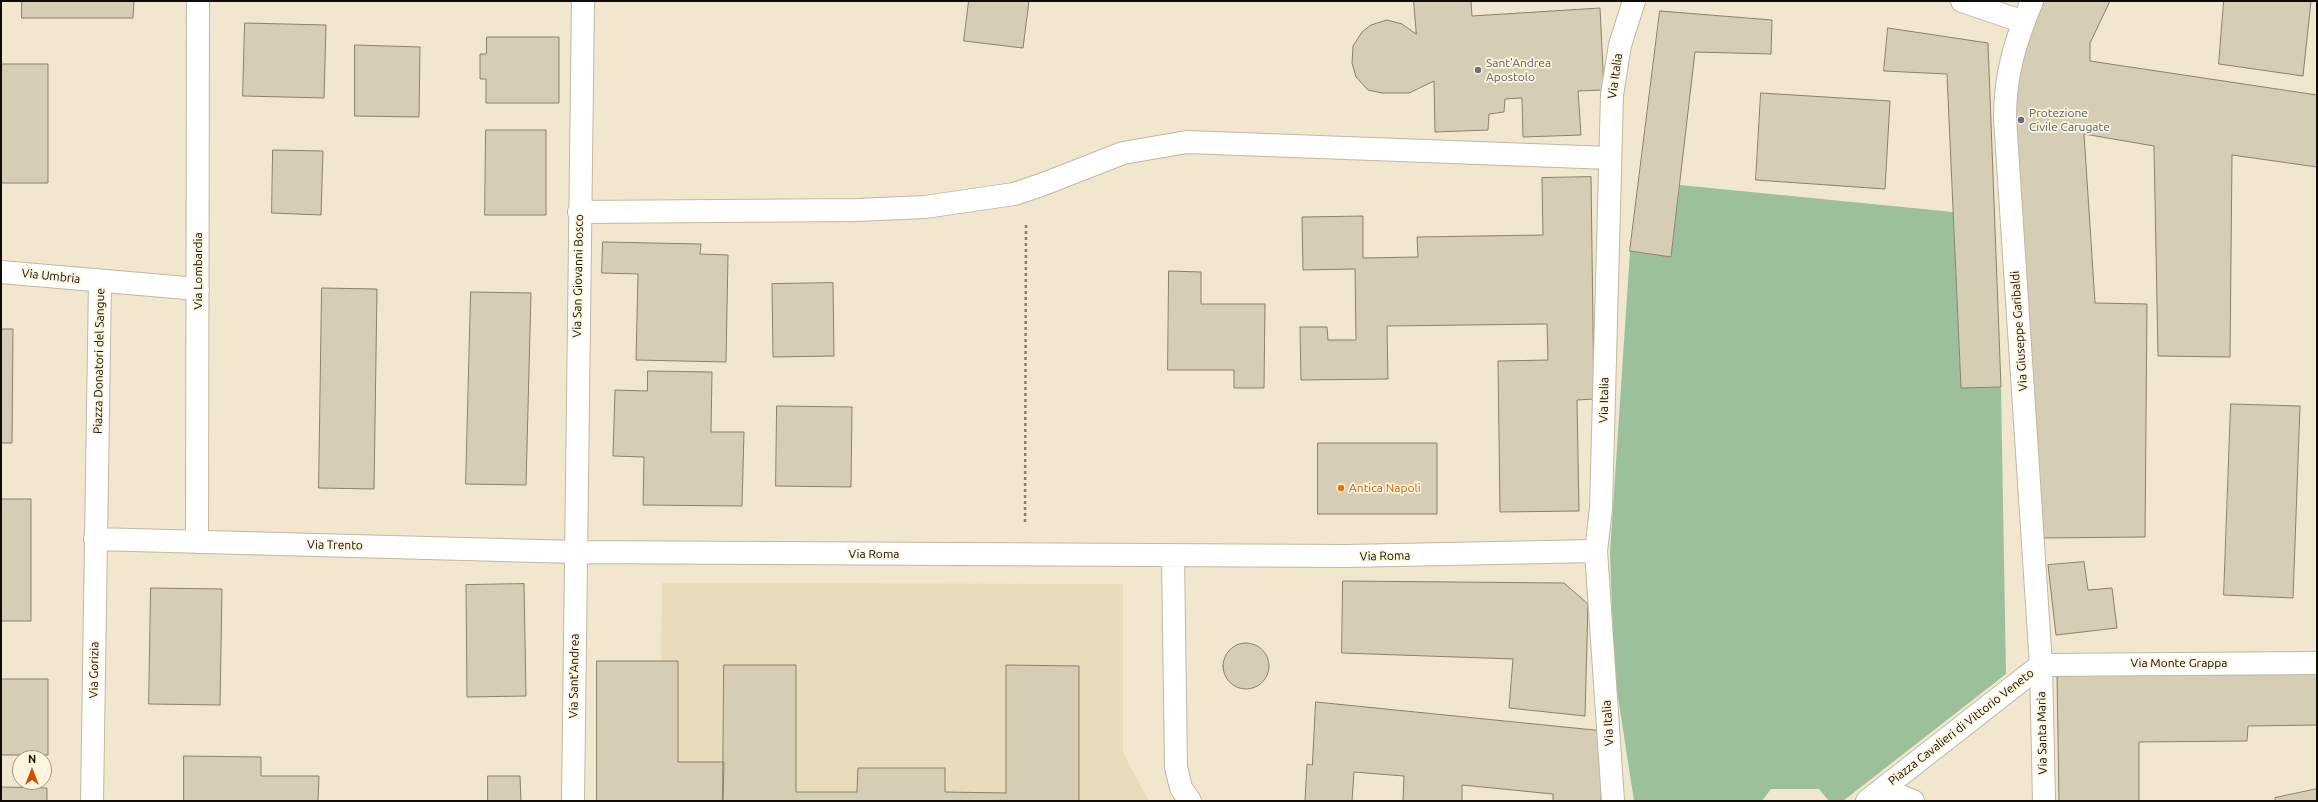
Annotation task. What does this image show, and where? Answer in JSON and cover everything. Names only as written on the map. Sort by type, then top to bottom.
[{"type":"street","name":"Via Lombardia","points":[[197,542],[198,1]]},
{"type":"street","name":"Via San Giovanni Bosco","points":[[575,552],[583,1]]},
{"type":"street","name":"Via Italia","points":[[1613,801],[1596,551],[1601,508],[1610,158],[1614,78],[1620,45],[1634,1]]},
{"type":"street","points":[[1962,1],[2024,22]]},
{"type":"street","name":"Via Giuseppe Garibaldi","points":[[2032,1],[2008,71],[2005,118],[2040,664]]},
{"type":"street","points":[[579,212],[880,210],[925,207],[978,200],[1026,190],[1123,153],[1187,142],[1610,158]]},
{"type":"street","name":"Via Umbria","points":[[1,272],[100,281]]},
{"type":"street","name":"Piazza Donatori del Sangue","points":[[95,539],[100,281],[198,289]]},
{"type":"street","name":"Via Trento","points":[[95,539],[575,552]]},
{"type":"street","name":"Via Gorizia","points":[[92,801],[95,539]]},
{"type":"street","name":"Via Roma","points":[[575,552],[1346,556],[1596,551]]},
{"type":"street","name":"Via Sant'Andrea","points":[[573,801],[575,552]]},
{"type":"street","points":[[1173,556],[1176,767],[1181,788],[1190,801]]},
{"type":"street","name":"Via Monte Grappa","points":[[2040,664],[2317,663]]},
{"type":"street","name":"Piazza Cavalieri di Vittorio Veneto","points":[[1874,795],[2040,664]]},
{"type":"street","name":"Via Santa Maria","points":[[2040,664],[2044,801]]},
{"type":"street","name":"Piazza Cavalieri di Vittorio Veneto","points":[[1874,795],[1914,801]]},
{"type":"path","points":[[1025,554],[1026,190]]},
{"type":"shaded area","points":[[662,583],[1123,584],[1123,753],[1149,801],[660,801]]},
{"type":"green space","points":[[1680,185],[1953,212],[1961,388],[2001,387],[2006,674],[1843,801],[1829,801],[1819,789],[1771,789],[1762,801],[1634,801],[1614,671],[1610,552],[1630,251],[1671,257]]},
{"type":"building","points":[[22,1],[134,1],[133,18],[22,18]]},
{"type":"building","points":[[969,1],[1029,1],[1023,48],[964,41]]},
{"type":"building","name":"Sant'Andrea Apostolo","points":[[1414,1],[1471,1],[1472,16],[1600,8],[1604,90],[1578,91],[1581,135],[1523,137],[1522,98],[1505,99],[1504,112],[1489,114],[1488,130],[1435,132],[1434,81],[1409,93],[1382,93],[1368,90],[1356,77],[1352,63],[1353,46],[1362,32],[1371,25],[1387,20],[1402,24],[1416,34]]},
{"type":"building","points":[[2039,1],[2110,1],[2090,43],[2090,61],[2317,95],[2317,167],[2232,155],[2230,357],[2158,356],[2154,146],[2084,134],[2095,303],[2147,304],[2145,537],[2041,538],[2013,79]]},
{"type":"building","points":[[2224,1],[2311,1],[2303,76],[2219,64]]},
{"type":"building","points":[[1660,11],[1772,20],[1771,54],[1695,52],[1671,257],[1630,251]]},
{"type":"building","points":[[245,23],[326,25],[324,98],[243,96]]},
{"type":"building","points":[[1888,28],[1988,43],[2001,387],[1961,388],[1947,74],[1884,71]]},
{"type":"building","points":[[487,37],[559,37],[559,103],[486,103],[486,79],[480,79],[480,54],[486,54]]},
{"type":"building","points":[[355,45],[420,47],[419,117],[355,116]]},
{"type":"building","points":[[1,64],[48,64],[48,183],[1,183]]},
{"type":"building","points":[[1761,93],[1890,101],[1885,189],[1756,180]]},
{"type":"building","points":[[486,130],[546,130],[546,215],[485,215]]},
{"type":"building","points":[[273,150],[323,151],[321,215],[272,213]]},
{"type":"building","points":[[1591,177],[1594,399],[1577,400],[1579,511],[1500,512],[1498,361],[1548,360],[1547,324],[1387,326],[1388,379],[1301,380],[1300,327],[1327,327],[1328,340],[1356,340],[1355,269],[1303,270],[1302,217],[1363,216],[1363,258],[1418,257],[1417,237],[1543,235],[1542,178]]},
{"type":"building","points":[[603,242],[701,244],[700,254],[728,255],[726,362],[636,360],[638,274],[602,273]]},
{"type":"building","points":[[1169,271],[1201,272],[1201,304],[1265,304],[1264,388],[1234,388],[1234,370],[1168,370]]},
{"type":"building","points":[[833,283],[834,356],[773,357],[772,284]]},
{"type":"building","points":[[322,288],[377,289],[374,489],[319,488]]},
{"type":"building","points":[[471,292],[531,293],[526,485],[466,484]]},
{"type":"building","points":[[1,329],[13,329],[12,443],[1,443]]},
{"type":"building","points":[[648,371],[712,372],[711,432],[744,432],[742,506],[643,505],[644,457],[613,456],[615,390],[647,391]]},
{"type":"building","points":[[2231,404],[2300,406],[2293,598],[2224,595]]},
{"type":"building","points":[[777,406],[852,407],[851,487],[776,486]]},
{"type":"building","points":[[1318,443],[1437,443],[1437,514],[1318,514]]},
{"type":"building","points":[[1,499],[31,499],[31,621],[1,621]]},
{"type":"building","points":[[2084,562],[2088,590],[2112,588],[2117,628],[2056,635],[2048,565]]},
{"type":"building","points":[[1343,581],[1564,583],[1588,604],[1585,716],[1509,708],[1513,659],[1342,653]]},
{"type":"building","points":[[524,584],[526,696],[467,697],[466,585]]},
{"type":"building","points":[[151,588],[222,589],[220,705],[149,704]]},
{"type":"building","points":[[1241,643],[1251,643],[1259,647],[1265,653],[1269,661],[1269,671],[1265,679],[1259,685],[1251,689],[1241,689],[1233,685],[1227,679],[1223,671],[1223,661],[1227,653],[1233,647]]},
{"type":"building","points":[[597,661],[678,661],[678,762],[724,762],[723,801],[597,801]]},
{"type":"building","points":[[724,665],[796,665],[796,792],[857,792],[858,768],[945,768],[945,792],[1006,793],[1006,665],[1079,666],[1079,801],[723,801]]},
{"type":"building","points":[[2317,669],[2317,725],[2248,726],[2247,741],[2139,742],[2139,801],[2059,801],[2057,674]]},
{"type":"building","points":[[1,679],[48,679],[48,750],[12,750],[12,755],[1,755]]},
{"type":"building","points":[[1316,702],[1604,731],[1601,801],[1553,801],[1553,794],[1462,785],[1462,801],[1403,801],[1404,776],[1354,772],[1352,801],[1305,801],[1307,764],[1312,765]]},
{"type":"building","points":[[184,756],[261,757],[261,776],[319,776],[318,801],[184,801]]},
{"type":"building","points":[[488,776],[520,776],[521,801],[488,801]]},
{"type":"building","points":[[1,787],[12,787],[12,790],[47,790],[47,801],[1,801]]},
{"type":"building","points":[[2317,789],[2317,801],[2275,801],[2275,798]]},
{"type":"place","name":"Sant'Andrea Apostolo","points":[[1478,70]]},
{"type":"place","name":"Protezione Civile Carugate","points":[[2021,120]]},
{"type":"place","name":"Antica Napoli","points":[[1341,488]]}]
